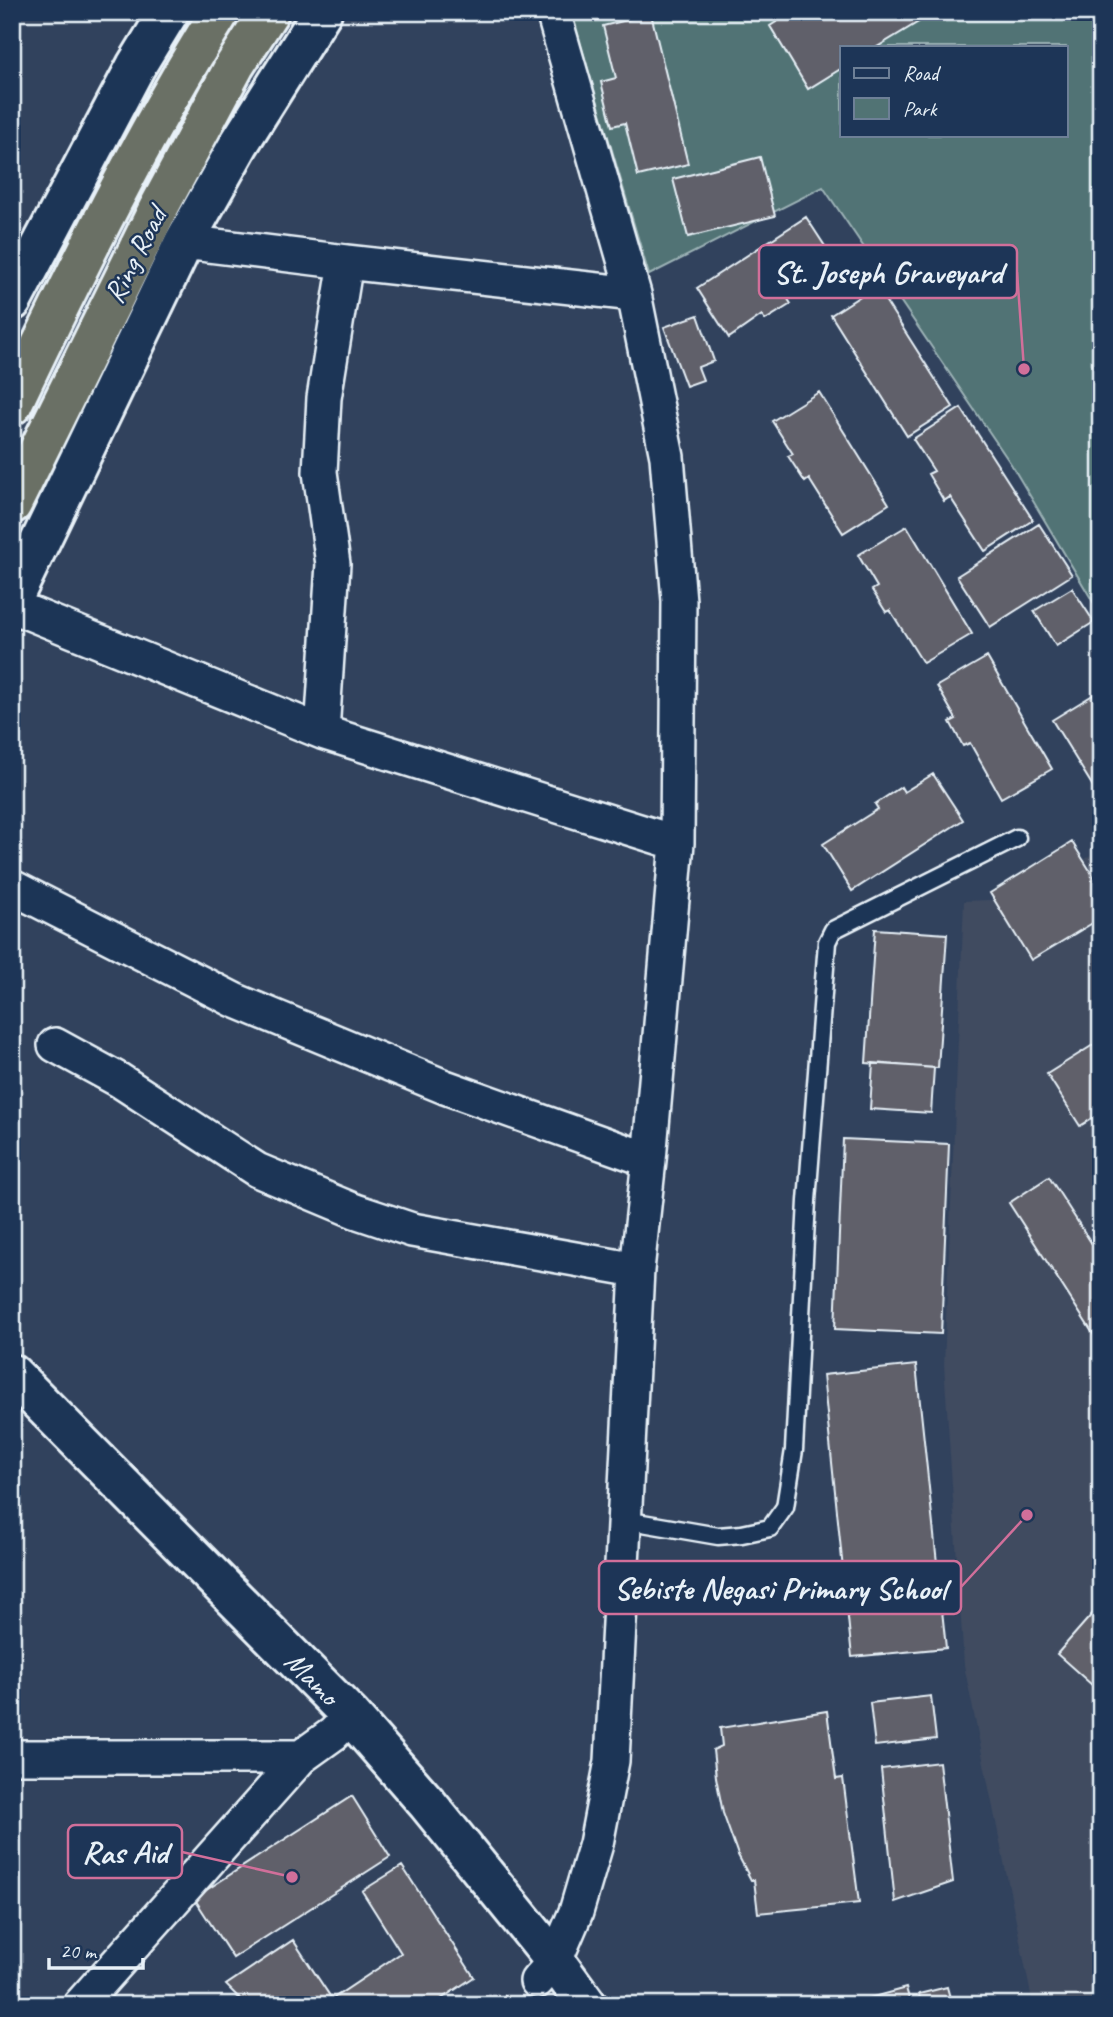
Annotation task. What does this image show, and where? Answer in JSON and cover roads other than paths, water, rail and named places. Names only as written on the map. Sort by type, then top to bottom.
[{"type":"highway","name":"Ring Road","points":[[12,405],[127,174],[190,60],[220,12]]},
{"type":"highway","name":"Ring Road","points":[[12,504],[158,209],[235,65],[269,12]]},
{"type":"street","points":[[13,299],[136,66],[169,12]]},
{"type":"street","points":[[12,600],[184,242],[239,144],[322,12]]},
{"type":"street","points":[[549,1982],[576,1912],[596,1844],[612,1760],[637,1270],[677,843],[679,601],[667,457],[634,295],[553,12]]},
{"type":"street","points":[[184,242],[634,295]]},
{"type":"street","points":[[322,732],[333,564],[320,472],[324,398],[346,262]]},
{"type":"street","points":[[12,606],[322,732],[677,843]]},
{"type":"street","points":[[12,887],[234,1000],[445,1087],[649,1160]]},
{"type":"street","points":[[55,1045],[119,1080],[257,1170],[355,1211],[412,1230],[637,1270]]},
{"type":"street","name":"Mamo","points":[[12,1374],[342,1725],[427,1803],[549,1982],[587,2005]]},
{"type":"street","points":[[12,1412],[342,1725],[301,1757],[80,2005]]},
{"type":"street","points":[[12,1757],[301,1757]]},
{"type":"lane","points":[[625,1520],[718,1536],[770,1528],[785,1507],[794,1450],[807,1201],[827,942],[833,930],[1017,838]]},
{"type":"place","name":"St. Joseph Graveyard","points":[[1024,369]]},
{"type":"place","name":"Sebiste Negasi Primary School","points":[[1027,1515]]},
{"type":"place","name":"Ras Aid","points":[[292,1877]]}]
